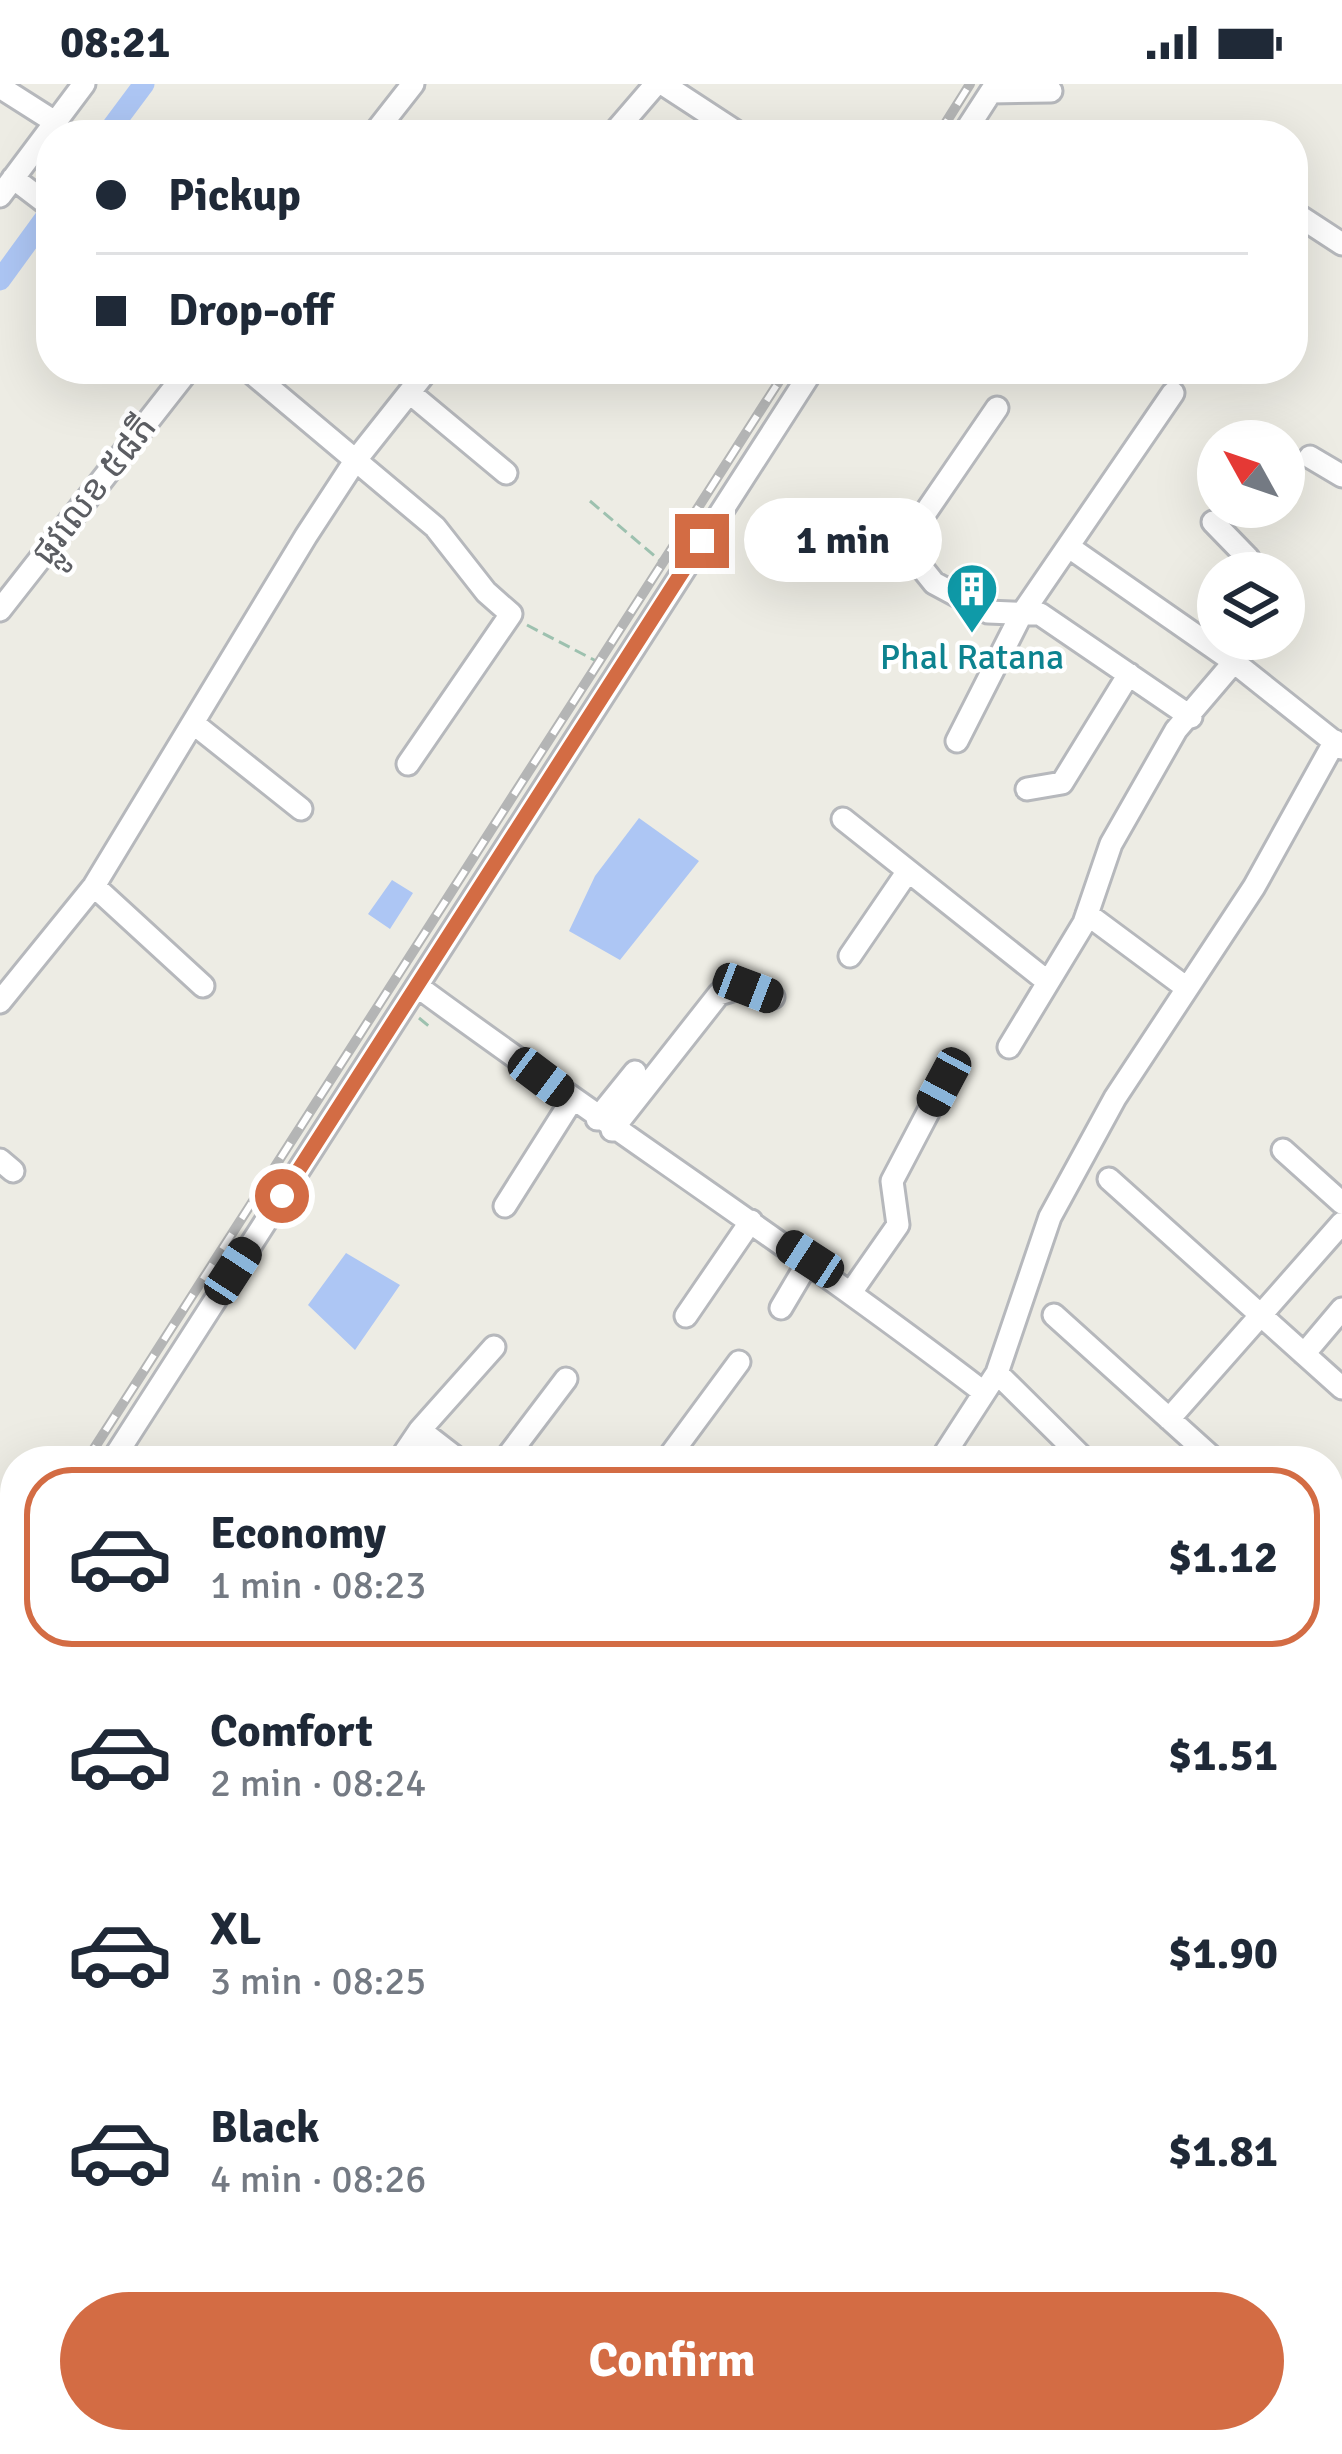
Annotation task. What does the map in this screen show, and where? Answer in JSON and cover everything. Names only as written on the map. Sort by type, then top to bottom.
[{"type":"street","points":[[56,120],[83,84]]},
{"type":"street","points":[[385,120],[413,84]]},
{"type":"street","points":[[626,120],[659,84],[717,120]]},
{"type":"street","points":[[0,87],[52,120]]},
{"type":"street","points":[[973,120],[993,88],[1052,91]]},
{"type":"street","points":[[12,186],[36,150]]},
{"type":"street","points":[[1308,222],[1342,244]]},
{"type":"street","name":"ផ្លូវលេខ ៥៨ភី","points":[[0,610],[177,384]]},
{"type":"street","points":[[265,384],[435,527],[486,592],[511,614],[408,764]]},
{"type":"street","points":[[0,1002],[94,886],[355,461],[417,384]]},
{"type":"street","points":[[122,1446],[803,384]]},
{"type":"street","points":[[410,393],[506,473]]},
{"type":"street","points":[[957,741],[1021,615],[1173,393]]},
{"type":"street","points":[[997,409],[916,525],[910,553],[934,583],[988,612],[1049,619],[1191,717]]},
{"type":"street","points":[[1310,458],[1342,476]]},
{"type":"street","points":[[1219,528],[1241,552]]},
{"type":"street","points":[[1069,547],[1197,632]]},
{"type":"street","points":[[1009,1047],[1087,914],[1111,844],[1176,730],[1191,717],[1220,660]]},
{"type":"street","points":[[949,1446],[990,1382],[1050,1217],[1184,986],[1254,887],[1338,744],[1236,660]]},
{"type":"street","points":[[1027,789],[1062,783],[1129,674]]},
{"type":"street","points":[[193,723],[301,809]]},
{"type":"street","points":[[843,819],[1048,982]]},
{"type":"street","points":[[850,956],[908,871]]},
{"type":"street","points":[[94,886],[203,986]]},
{"type":"street","points":[[1087,914],[1184,986]]},
{"type":"street","points":[[417,986],[604,1125],[990,1382],[1068,1446]]},
{"type":"street","points":[[604,1125],[719,994],[742,986],[773,997]]},
{"type":"street","points":[[604,1125],[634,1072]]},
{"type":"street","points":[[852,1291],[898,1225],[892,1180],[944,1082]]},
{"type":"street","points":[[505,1206],[572,1100]]},
{"type":"street","points":[[1283,1150],[1342,1204]]},
{"type":"street","points":[[1109,1179],[1342,1388]]},
{"type":"street","points":[[686,1316],[751,1220]]},
{"type":"street","points":[[1169,1419],[1342,1223]]},
{"type":"street","points":[[781,1308],[810,1259]]},
{"type":"street","points":[[1304,1354],[1342,1309]]},
{"type":"street","points":[[1054,1315],[1199,1446]]},
{"type":"street","points":[[409,1446],[494,1346]]},
{"type":"street","points":[[677,1446],[739,1362]]},
{"type":"street","points":[[515,1446],[566,1379]]},
{"type":"street","points":[[420,1430],[441,1446]]},
{"type":"path","points":[[590,501],[680,576]]},
{"type":"path","points":[[511,614],[617,673]]},
{"type":"water","points":[[639,818],[699,861],[620,960],[569,931],[595,876]]},
{"type":"water","points":[[392,880],[413,893],[390,929],[368,914]]},
{"type":"water","points":[[346,1253],[400,1285],[355,1350],[308,1305]]},
{"type":"waterway","points":[[117,120],[144,84]]},
{"type":"waterway","points":[[0,280],[36,231]]},
{"type":"railway","points":[[947,120],[970,84]]},
{"type":"railway","points":[[96,1446],[777,384]]},
{"type":"place","name":"Phal Ratana","points":[[972,635]]},
{"type":"route","points":[[282,1196],[702,541]]}]
